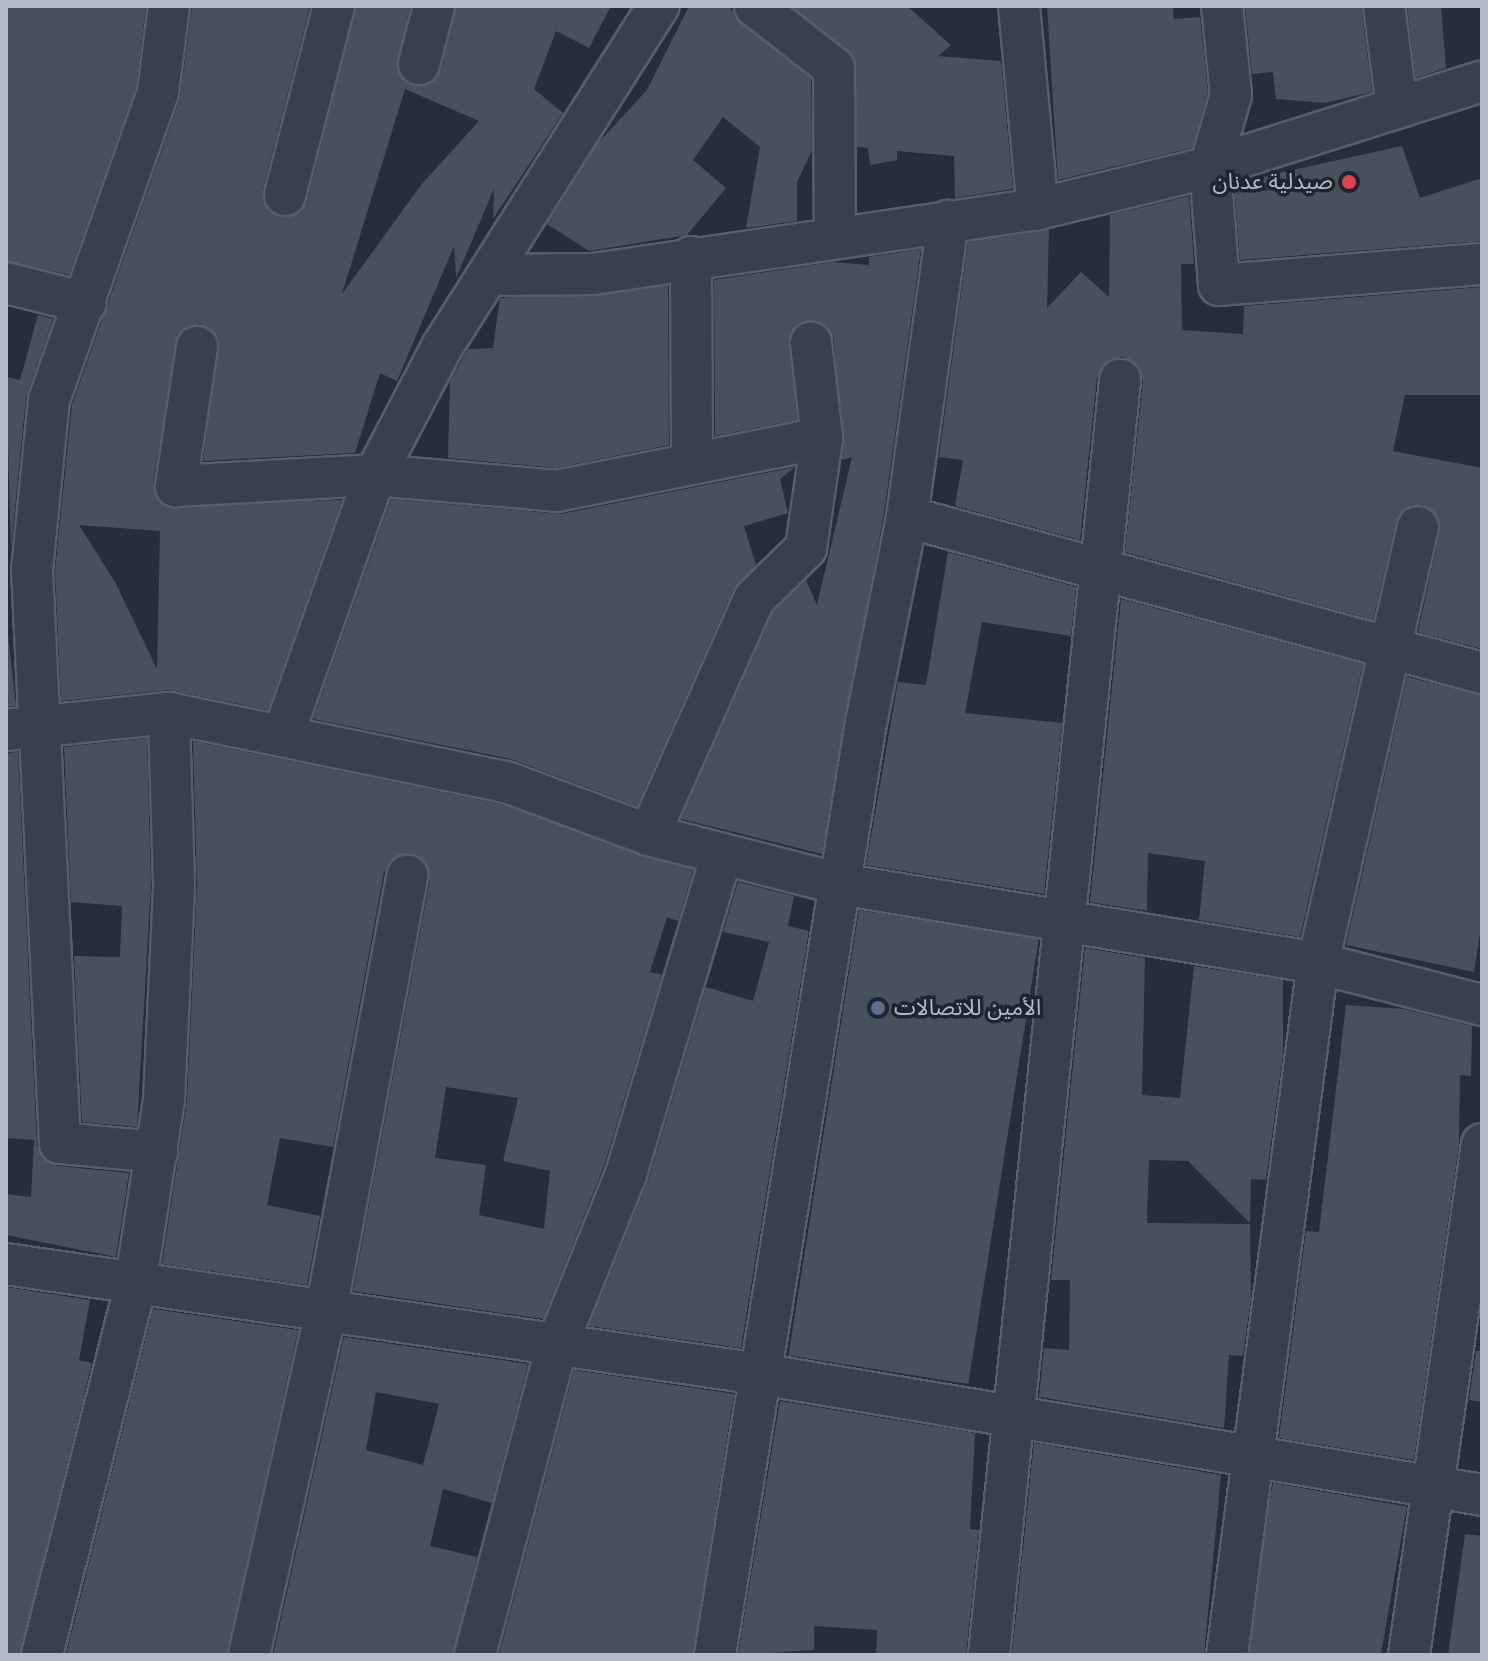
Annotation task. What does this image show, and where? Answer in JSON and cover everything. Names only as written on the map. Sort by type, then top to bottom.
[{"type":"street","points":[[157,1152],[60,1143],[24,728],[32,570],[48,416],[158,92],[169,6]]},
{"type":"street","points":[[285,195],[334,6]]},
{"type":"street","points":[[419,64],[434,6]]},
{"type":"street","points":[[283,735],[375,475],[442,347],[491,275],[658,6]]},
{"type":"street","points":[[755,6],[834,68],[835,234]]},
{"type":"street","points":[[1019,6],[1038,209]]},
{"type":"street","points":[[1222,6],[1231,95],[1210,167],[1219,285],[1482,264]]},
{"type":"street","points":[[1384,6],[1397,107]]},
{"type":"street","points":[[491,275],[593,274],[835,234],[1038,209],[1210,167],[1482,81]]},
{"type":"street","points":[[715,1655],[766,1375],[840,884],[907,517],[948,221]]},
{"type":"street","points":[[691,257],[692,461]]},
{"type":"street","points":[[6,283],[86,303]]},
{"type":"street","points":[[649,835],[754,599],[806,548],[822,438],[811,343]]},
{"type":"street","points":[[197,347],[176,486],[375,475],[557,491],[692,461],[822,438]]},
{"type":"street","points":[[989,1655],[1065,922],[1098,564],[1120,380]]},
{"type":"street","points":[[907,517],[1098,564],[1391,650],[1482,673]]},
{"type":"street","points":[[1227,1655],[1318,963],[1418,527]]},
{"type":"street","points":[[24,728],[169,713],[506,782],[649,835],[721,857],[840,884],[1318,963],[1482,1005]]},
{"type":"street","points":[[42,1655],[135,1287],[157,1152],[174,885],[169,713]]},
{"type":"street","points":[[475,1655],[557,1345],[626,1174],[721,857]]},
{"type":"street","points":[[249,1655],[325,1316],[407,876]]},
{"type":"street","points":[[1409,1655],[1482,1144]]},
{"type":"street","points":[[6,1264],[325,1316],[766,1375],[1015,1422],[1482,1495]]},
{"type":"building","points":[[6,6],[146,6],[136,87],[69,275],[6,261]]},
{"type":"building","points":[[192,6],[310,6],[263,189],[268,211],[280,217],[301,212],[307,201],[356,6],[410,6],[397,69],[414,86],[441,70],[456,6],[611,6],[589,48],[556,31],[534,89],[563,113],[493,219],[494,189],[456,278],[454,246],[397,381],[380,373],[355,453],[203,461],[219,339],[200,324],[179,333],[153,483],[164,505],[342,500],[268,710],[169,690],[61,701],[55,571],[72,405],[180,99]],"holes":[[[405,89],[479,121],[421,185],[342,294]],[[79,525],[160,531],[157,669],[115,582]]]},
{"type":"building","points":[[689,6],[727,6],[811,79],[812,151],[797,182],[797,221],[746,228],[760,147],[723,117],[693,160],[726,188],[687,235],[589,251],[547,224],[598,143],[647,90]]},
{"type":"building","points":[[792,6],[907,6],[951,45],[938,56],[1001,61],[1013,189],[955,198],[954,156],[897,151],[897,160],[870,165],[868,148],[857,147],[854,57]]},
{"type":"building","points":[[1047,6],[1173,7],[1174,19],[1200,17],[1208,93],[1192,148],[1058,180]]},
{"type":"building","points":[[1245,6],[1361,6],[1372,92],[1325,103],[1276,99],[1273,72],[1252,74]]},
{"type":"building","points":[[1407,6],[1441,6],[1446,68],[1416,78]]},
{"type":"building","points":[[1402,146],[1420,198],[1482,178],[1482,241],[1240,260],[1234,183]]},
{"type":"building","points":[[1189,196],[1194,264],[1181,264],[1182,330],[1243,334],[1244,306],[1482,287],[1482,395],[1405,395],[1393,451],[1482,468],[1482,649],[1418,632],[1440,531],[1424,505],[1411,505],[1396,521],[1373,620],[1125,552],[1143,382],[1141,370],[1123,357],[1110,359],[1097,378],[1080,540],[955,506],[963,460],[939,457],[968,242],[1049,230],[1047,308],[1081,272],[1109,297],[1110,215]]},
{"type":"building","points":[[921,249],[884,513],[822,854],[681,819],[773,612],[806,580],[817,605],[852,457],[842,460],[834,340],[819,322],[798,324],[790,335],[797,420],[715,436],[714,280],[832,262],[869,265],[869,257]]},
{"type":"building","points":[[668,286],[669,445],[556,468],[448,458],[450,381],[468,349],[493,348],[500,298]]},
{"type":"building","points":[[38,315],[53,319],[26,397],[11,549],[6,377],[20,380]]},
{"type":"building","points":[[795,467],[780,479],[788,513],[744,526],[756,565],[733,590],[637,806],[511,759],[313,719],[391,499],[561,514]]},
{"type":"building","points":[[948,552],[1076,587],[1071,636],[982,622],[965,713],[1062,723],[1044,894],[866,865],[898,682],[926,685]]},
{"type":"building","points":[[1121,599],[1363,664],[1300,937],[1199,920],[1205,861],[1148,853],[1147,911],[1090,902]]},
{"type":"building","points":[[6,616],[16,706],[6,707]]},
{"type":"building","points":[[1407,677],[1482,695],[1482,920],[1474,972],[1346,945]]},
{"type":"building","points":[[147,738],[151,885],[137,1127],[82,1122],[74,956],[120,957],[122,906],[71,902],[64,747]]},
{"type":"building","points":[[193,741],[500,804],[693,870],[678,921],[667,917],[650,972],[662,975],[604,1166],[543,1319],[353,1291],[430,880],[422,859],[410,853],[390,861],[384,872],[333,1147],[280,1138],[267,1205],[320,1216],[307,1285],[162,1264],[187,1101],[197,886]],"holes":[[[446,1087],[518,1098],[503,1161],[550,1171],[544,1229],[479,1215],[486,1165],[435,1158]]]},
{"type":"building","points":[[18,752],[37,1145],[57,1166],[129,1173],[116,1257],[6,1235],[6,1194],[31,1197],[34,1140],[6,1138],[6,753]]},
{"type":"building","points":[[738,882],[794,896],[788,926],[809,931],[741,1348],[589,1326],[648,1181],[706,987],[753,1001],[769,942],[723,932]]},
{"type":"building","points":[[859,910],[1039,938],[968,1384],[788,1355]]},
{"type":"building","points":[[1085,948],[1145,958],[1142,1095],[1180,1098],[1194,966],[1283,980],[1283,1054],[1266,1180],[1251,1179],[1250,1223],[1188,1161],[1149,1160],[1147,1223],[1250,1224],[1251,1298],[1243,1356],[1229,1355],[1224,1428],[1039,1397],[1044,1348],[1069,1350],[1070,1280],[1051,1280]]},
{"type":"building","points":[[1346,1005],[1404,1009],[1472,1026],[1471,1076],[1460,1075],[1459,1144],[1414,1460],[1279,1438],[1306,1231],[1319,1232]]},
{"type":"building","points":[[6,1287],[90,1300],[79,1360],[92,1363],[20,1655],[6,1655]]},
{"type":"building","points":[[153,1309],[298,1330],[227,1655],[66,1655]]},
{"type":"building","points":[[344,1337],[528,1364],[492,1503],[443,1489],[430,1546],[477,1557],[453,1655],[273,1655]],"holes":[[[376,1392],[439,1404],[423,1465],[366,1450]]]},
{"type":"building","points":[[1476,1351],[1482,1351],[1482,1402],[1469,1400]]},
{"type":"building","points":[[574,1370],[734,1394],[693,1655],[499,1655]]},
{"type":"building","points":[[780,1401],[975,1433],[970,1529],[979,1530],[966,1655],[876,1655],[877,1630],[814,1626],[814,1650],[738,1655]]},
{"type":"building","points":[[1034,1443],[1221,1475],[1204,1655],[1012,1655]]},
{"type":"building","points":[[1273,1483],[1407,1507],[1381,1655],[1243,1654]]},
{"type":"building","points":[[1465,1534],[1482,1536],[1482,1655],[1448,1655]]},
{"type":"place","name":"صيدلية عدنان","points":[[1349,182]]},
{"type":"place","name":"الأمين للاتصالات","points":[[878,1008]]}]
